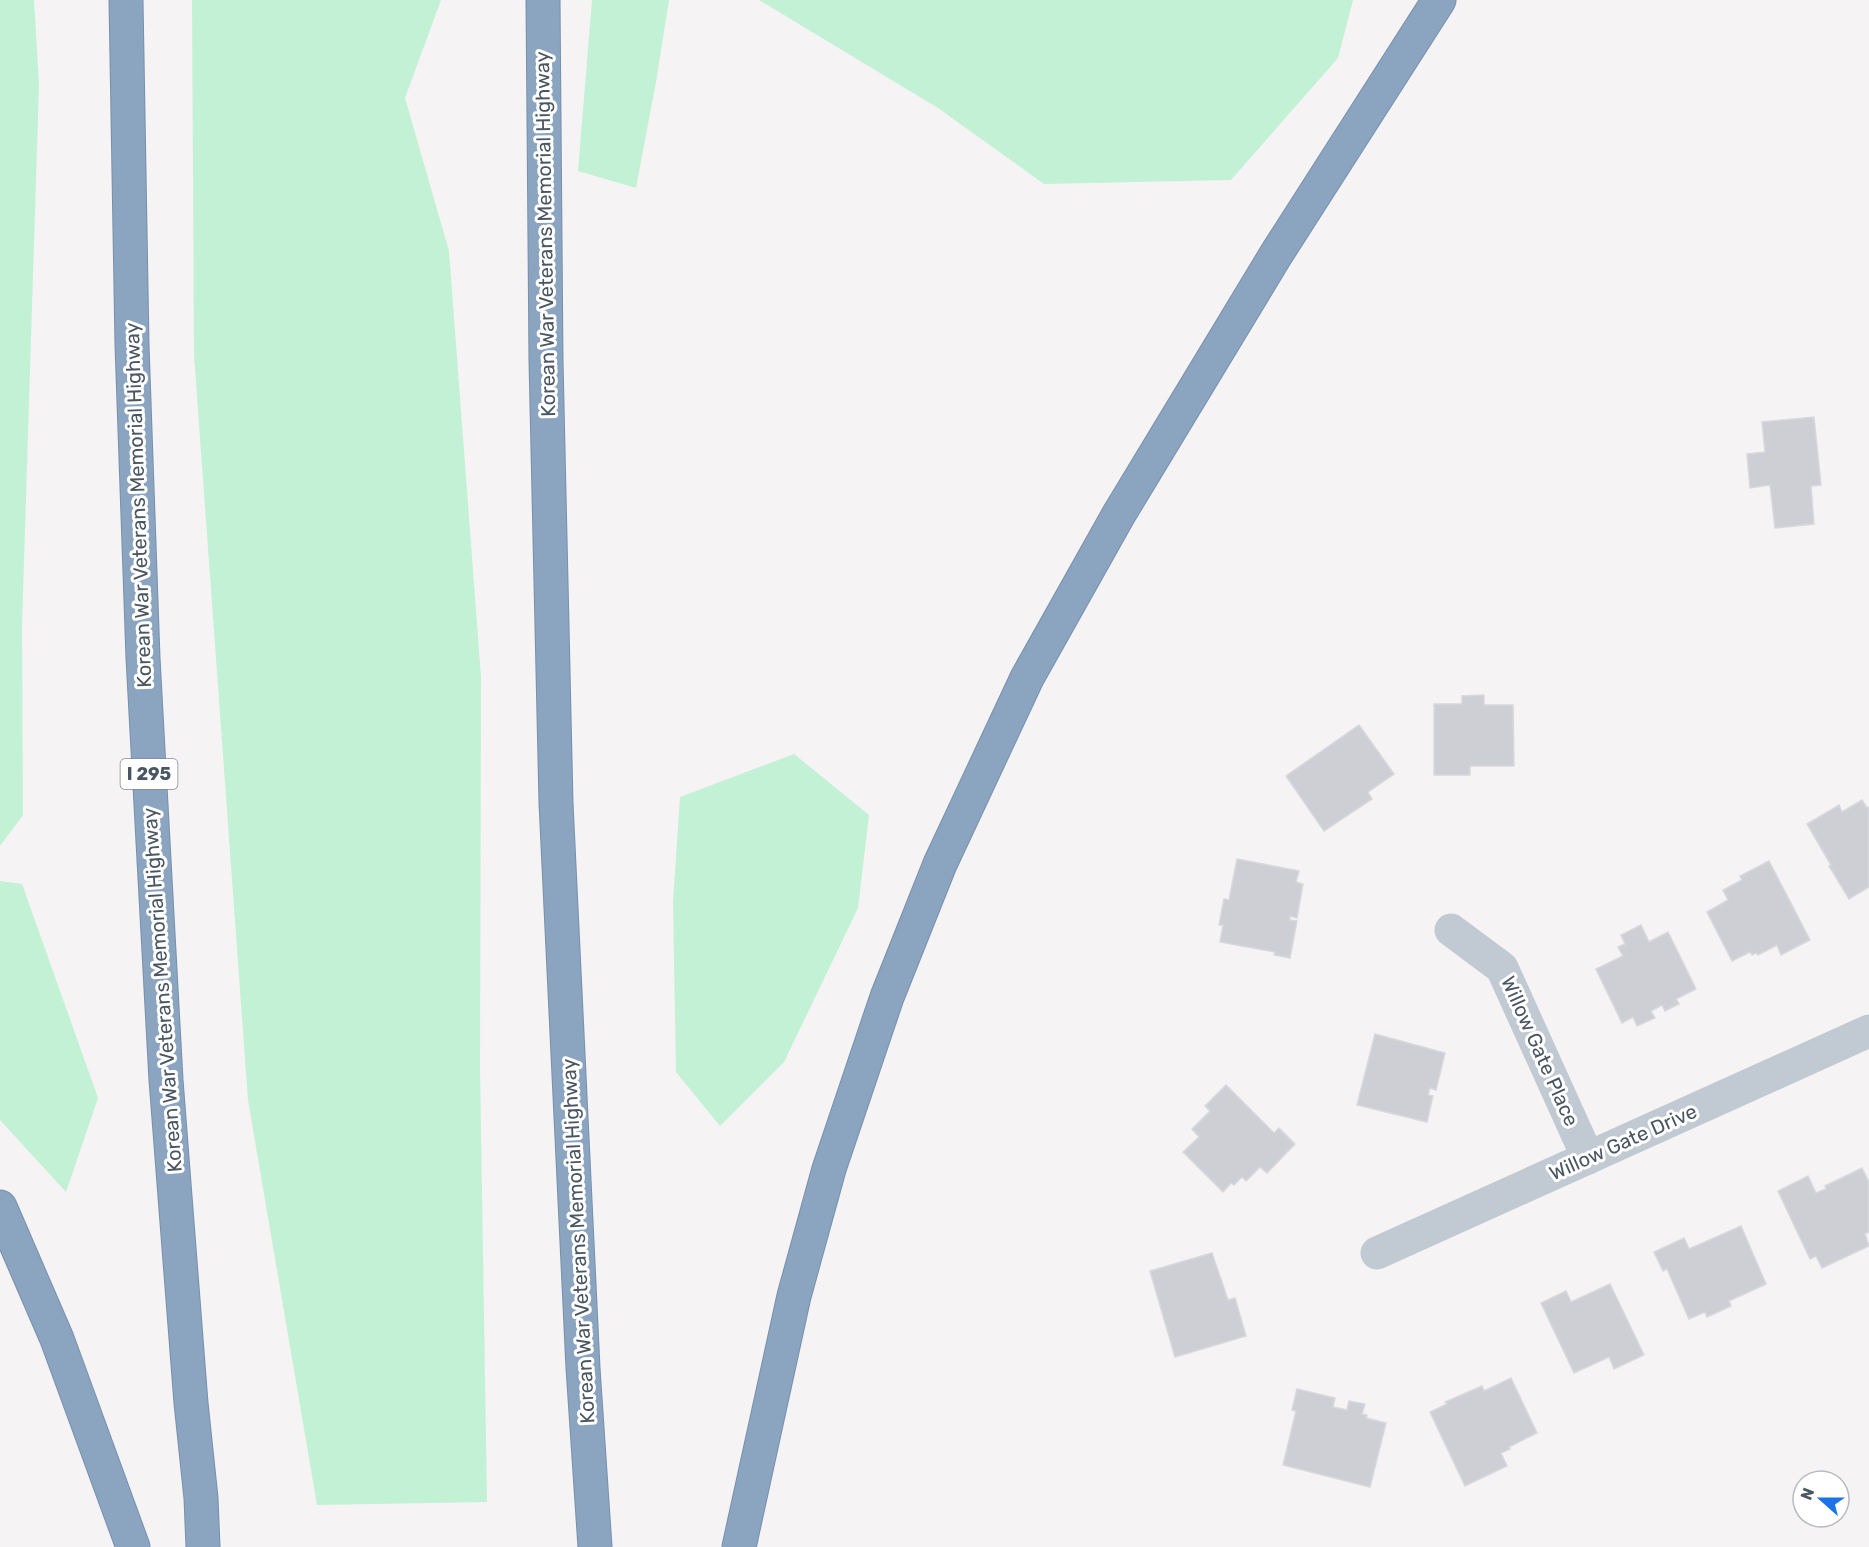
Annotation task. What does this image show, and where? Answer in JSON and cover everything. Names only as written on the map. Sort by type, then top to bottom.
[{"type":"highway","name":"Korean War Veterans Memorial Highway","points":[[126,0],[132,345],[143,658],[166,1080],[191,1404],[201,1498],[202,1547]]},
{"type":"highway","name":"Korean War Veterans Memorial Highway","points":[[543,0],[546,361],[556,803],[583,1368],[596,1547]]},
{"type":"highway","points":[[739,1547],[794,1296],[829,1169],[887,997],[940,864],[1027,678],[1119,514],[1277,253],[1439,0]]},
{"type":"highway","points":[[0,1207],[57,1338],[133,1547]]},
{"type":"street","name":"Willow Gate Place","points":[[1451,930],[1502,968],[1588,1158]]},
{"type":"street","name":"Willow Gate Drive","points":[[1377,1253],[1869,1031]]},
{"type":"green space","points":[[0,0],[34,0],[39,84],[22,625],[23,815],[0,846]]},
{"type":"green space","points":[[192,0],[441,0],[405,98],[449,251],[481,677],[480,1069],[487,1502],[317,1505],[248,1100],[194,355]]},
{"type":"green space","points":[[592,0],[669,0],[636,188],[578,171]]},
{"type":"green space","points":[[759,0],[1353,0],[1338,58],[1231,180],[1044,184],[938,108]]},
{"type":"green space","points":[[794,754],[869,815],[858,908],[784,1062],[720,1126],[676,1072],[673,902],[680,797]]},
{"type":"green space","points":[[0,881],[22,884],[98,1098],[66,1192],[0,1120]]},
{"type":"building","points":[[1814,417],[1821,485],[1811,486],[1814,524],[1775,528],[1770,485],[1750,488],[1747,454],[1765,452],[1762,422]]},
{"type":"building","points":[[1484,695],[1484,705],[1513,705],[1514,766],[1470,766],[1470,775],[1434,775],[1434,704],[1462,704],[1462,696]]},
{"type":"building","points":[[1359,725],[1394,774],[1368,792],[1372,799],[1324,831],[1286,776]]},
{"type":"building","points":[[1862,800],[1867,808],[1869,807],[1869,887],[1849,899],[1807,824],[1839,805],[1842,812]]},
{"type":"building","points":[[1237,859],[1299,871],[1296,882],[1303,884],[1297,918],[1290,916],[1290,920],[1297,921],[1290,958],[1274,955],[1275,952],[1220,942],[1223,925],[1219,925],[1224,899],[1229,900]]},
{"type":"building","points":[[1769,861],[1810,940],[1781,955],[1777,945],[1758,955],[1756,953],[1752,955],[1750,952],[1732,961],[1707,912],[1728,900],[1723,890],[1742,880],[1740,876]]},
{"type":"building","points":[[1641,925],[1649,942],[1668,932],[1696,989],[1676,999],[1679,1004],[1665,1011],[1662,1005],[1651,1011],[1655,1018],[1637,1026],[1633,1017],[1622,1023],[1596,969],[1623,956],[1618,947],[1625,944],[1621,935]]},
{"type":"building","points":[[1375,1034],[1445,1053],[1436,1090],[1430,1088],[1428,1095],[1433,1096],[1427,1122],[1357,1105]]},
{"type":"building","points":[[1226,1085],[1274,1133],[1279,1128],[1295,1144],[1267,1173],[1260,1167],[1246,1181],[1242,1177],[1234,1185],[1231,1183],[1223,1192],[1183,1152],[1199,1137],[1192,1129],[1210,1111],[1205,1106]]},
{"type":"building","points":[[1862,1168],[1869,1182],[1869,1232],[1865,1234],[1869,1246],[1822,1268],[1816,1256],[1810,1259],[1778,1191],[1808,1176],[1816,1193],[1826,1189],[1825,1186]]},
{"type":"building","points":[[1741,1226],[1766,1284],[1729,1301],[1731,1306],[1707,1317],[1705,1312],[1689,1319],[1667,1269],[1663,1271],[1654,1252],[1684,1238],[1689,1249]]},
{"type":"building","points":[[1212,1253],[1228,1300],[1235,1298],[1246,1336],[1175,1357],[1150,1271]]},
{"type":"building","points":[[1610,1284],[1644,1355],[1614,1369],[1609,1357],[1574,1373],[1541,1303],[1566,1291],[1571,1302]]},
{"type":"building","points":[[1511,1378],[1537,1433],[1501,1453],[1507,1466],[1465,1486],[1430,1412],[1447,1404],[1445,1402],[1482,1386],[1484,1391]]},
{"type":"building","points":[[1297,1389],[1335,1398],[1333,1407],[1347,1410],[1349,1401],[1365,1404],[1362,1414],[1367,1415],[1366,1418],[1386,1423],[1370,1487],[1283,1465],[1296,1411],[1292,1410]]}]
